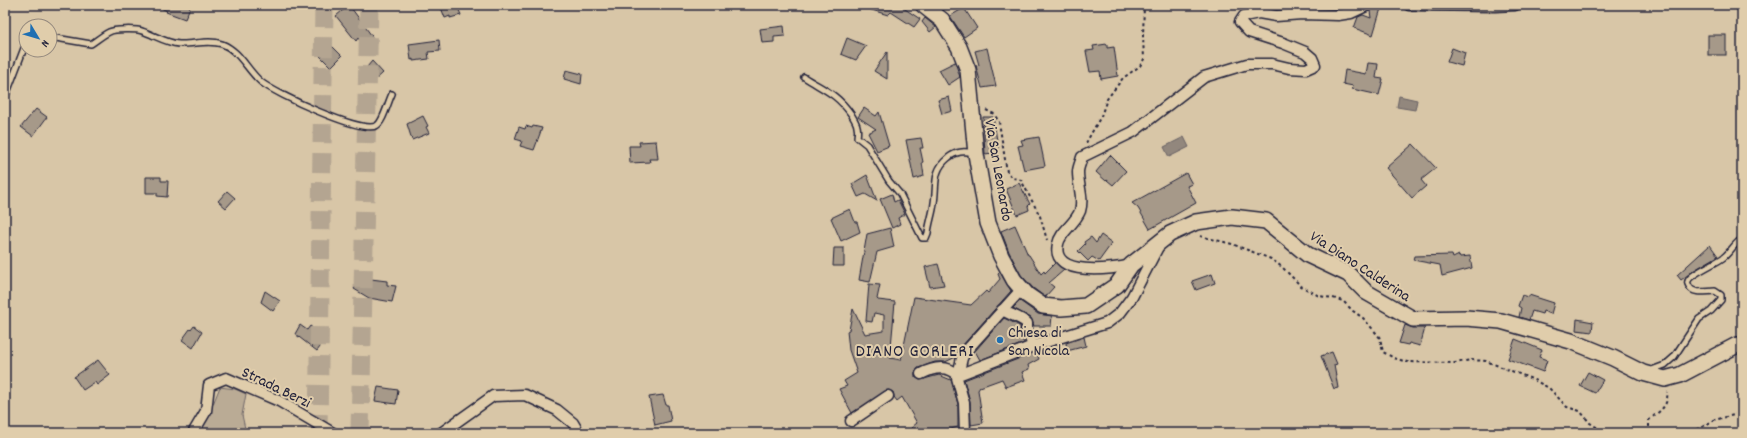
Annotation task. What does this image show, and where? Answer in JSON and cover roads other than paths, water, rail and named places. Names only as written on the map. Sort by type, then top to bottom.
[{"type":"main road","name":"Via San Leonardo","points":[[923,5],[942,20],[959,47],[968,70],[976,154],[988,223],[1001,256],[1014,280],[1027,295],[1043,306],[1061,308],[1086,306],[1117,285],[1131,265]]},
{"type":"main road","name":"Via Diano Calderina","points":[[1131,265],[1170,234],[1196,222],[1232,217],[1266,221],[1308,255],[1348,274],[1366,292],[1414,319],[1466,318],[1501,321],[1571,341],[1613,358],[1643,373],[1665,379],[1680,375],[1737,345],[1742,345]]},
{"type":"street","points":[[1131,265],[1095,270],[1066,265],[1059,255],[1057,246],[1060,238],[1080,212],[1082,197],[1078,170],[1082,157],[1089,152],[1133,132],[1204,77],[1247,64],[1272,64],[1290,68],[1306,69],[1314,65],[1312,58],[1305,52],[1249,32],[1240,22],[1244,16],[1259,13],[1276,16],[1302,14],[1338,15],[1351,13],[1368,5]]},
{"type":"street","points":[[1409,5],[1515,5]]},
{"type":"street","points":[[958,375],[1032,346],[1107,323],[1120,313],[1132,297],[1161,242]]},
{"type":"street","points":[[965,433],[964,403],[957,378],[964,355],[1019,292],[1027,295]]},
{"type":"street","points":[[1002,310],[1019,317],[1027,323],[1027,330],[1032,346]]},
{"type":"street","points":[[921,374],[930,369],[944,368],[951,369],[958,375]]},
{"type":"street","name":"Strada Berzi","points":[[193,433],[206,411],[209,385],[226,378],[279,401],[333,433]]},
{"type":"street","points":[[442,433],[493,396],[525,394],[557,410],[573,423],[579,433]]},
{"type":"street","points":[[851,421],[888,396]]},
{"type":"lane","points":[[58,39],[92,44],[110,31],[141,30],[179,44],[202,42],[221,44],[235,52],[261,82],[299,104],[344,121],[364,126],[374,127],[379,124],[392,94]]},
{"type":"lane","points":[[5,98],[20,58]]},
{"type":"lane","points":[[804,77],[834,94],[845,105],[858,126],[856,137],[867,145],[889,181],[900,194],[922,238],[926,238],[928,233],[934,202],[937,172],[940,164],[953,154],[961,151],[976,154]]},
{"type":"lane","points":[[1643,373],[1665,364],[1674,357],[1699,319],[1711,311],[1721,300],[1721,296],[1715,291],[1693,291],[1687,283],[1688,279],[1692,275],[1710,267],[1725,256],[1742,239]]},
{"type":"tunnel","points":[[318,433],[324,5]]},
{"type":"tunnel","points":[[360,433],[369,5]]},
{"type":"place","name":"Chiesa di San Nicola","points":[[1000,340]]},
{"type":"district","name":"DIANO GORLERI","points":[[915,350]]}]
